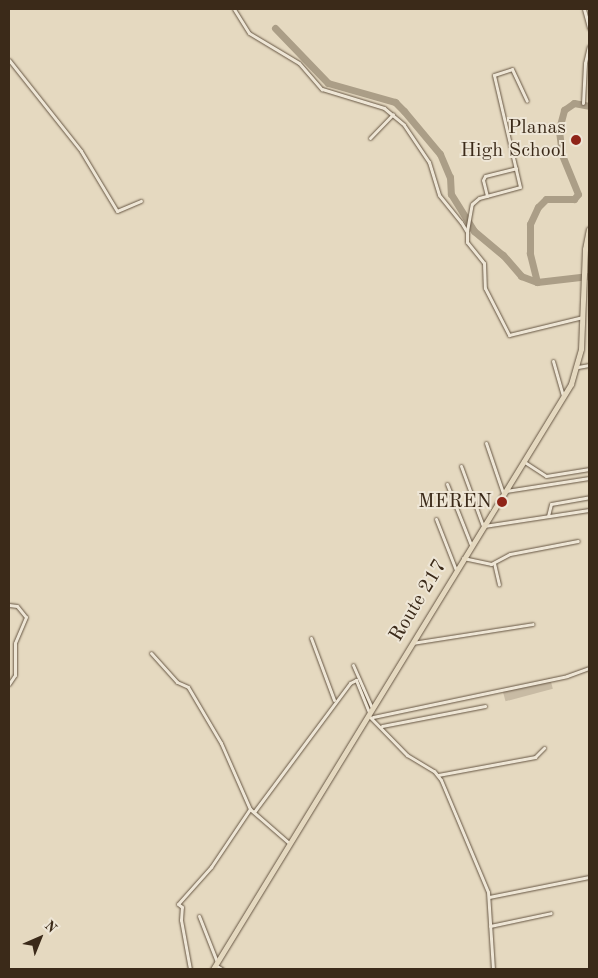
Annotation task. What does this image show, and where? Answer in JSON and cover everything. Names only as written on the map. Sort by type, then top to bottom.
[{"type":"main road","name":"Route 217","points":[[215,966],[503,492],[563,397],[578,367],[583,317],[584,271],[589,229]]},
{"type":"street","points":[[234,9],[249,33],[299,63],[322,89],[384,108],[393,114],[423,151],[438,195],[467,232]]},
{"type":"street","points":[[584,9],[589,28]]},
{"type":"street","points":[[583,104],[585,63],[589,46]]},
{"type":"street","points":[[9,60],[81,151],[118,211],[141,201]]},
{"type":"street","points":[[527,101],[512,69],[494,75],[520,186],[487,196],[472,204],[467,242],[485,267],[485,288],[508,335],[583,317]]},
{"type":"street","points":[[370,138],[393,114]]},
{"type":"street","points":[[487,196],[483,180],[486,176],[516,168]]},
{"type":"street","points":[[553,361],[563,397]]},
{"type":"street","points":[[578,367],[589,365]]},
{"type":"street","points":[[486,443],[503,492],[589,478]]},
{"type":"street","points":[[522,461],[546,476],[589,470]]},
{"type":"street","points":[[461,466],[483,526],[589,510]]},
{"type":"street","points":[[447,484],[471,546]]},
{"type":"street","points":[[548,516],[551,504],[589,496]]},
{"type":"street","points":[[436,519],[456,570]]},
{"type":"street","points":[[463,558],[494,563],[510,554],[578,541]]},
{"type":"street","points":[[494,563],[498,584]]},
{"type":"street","points":[[9,605],[17,606],[26,617],[15,644],[16,675],[9,684]]},
{"type":"street","points":[[412,643],[533,624]]},
{"type":"street","points":[[310,638],[334,700]]},
{"type":"street","points":[[151,653],[177,682],[188,687],[221,742],[252,811],[289,842]]},
{"type":"street","points":[[353,665],[370,713]]},
{"type":"street","points":[[370,713],[567,676],[589,668]]},
{"type":"street","points":[[190,969],[181,920],[182,907],[178,904],[215,861],[334,700],[356,680],[370,713],[407,755],[438,775],[489,897],[493,969]]},
{"type":"street","points":[[382,726],[485,706]]},
{"type":"street","points":[[438,775],[535,757],[544,748]]},
{"type":"street","points":[[489,897],[589,877]]},
{"type":"street","points":[[490,926],[551,913]]},
{"type":"street","points":[[199,916],[215,966],[222,969]]},
{"type":"shaded area","points":[[550,678],[553,689],[506,701],[503,691]]},
{"type":"waterway","points":[[275,28],[328,83],[395,102],[404,111],[440,154],[450,177],[451,194],[474,231],[503,255],[521,276],[537,282],[589,276]]},
{"type":"waterway","points":[[537,282],[530,253],[530,224],[538,207],[546,199],[574,199],[578,194],[562,155],[559,129],[564,110],[574,103],[589,106]]},
{"type":"place","name":"Planas High School","points":[[576,140]]},
{"type":"place","name":"MEREN","points":[[502,502]]}]
